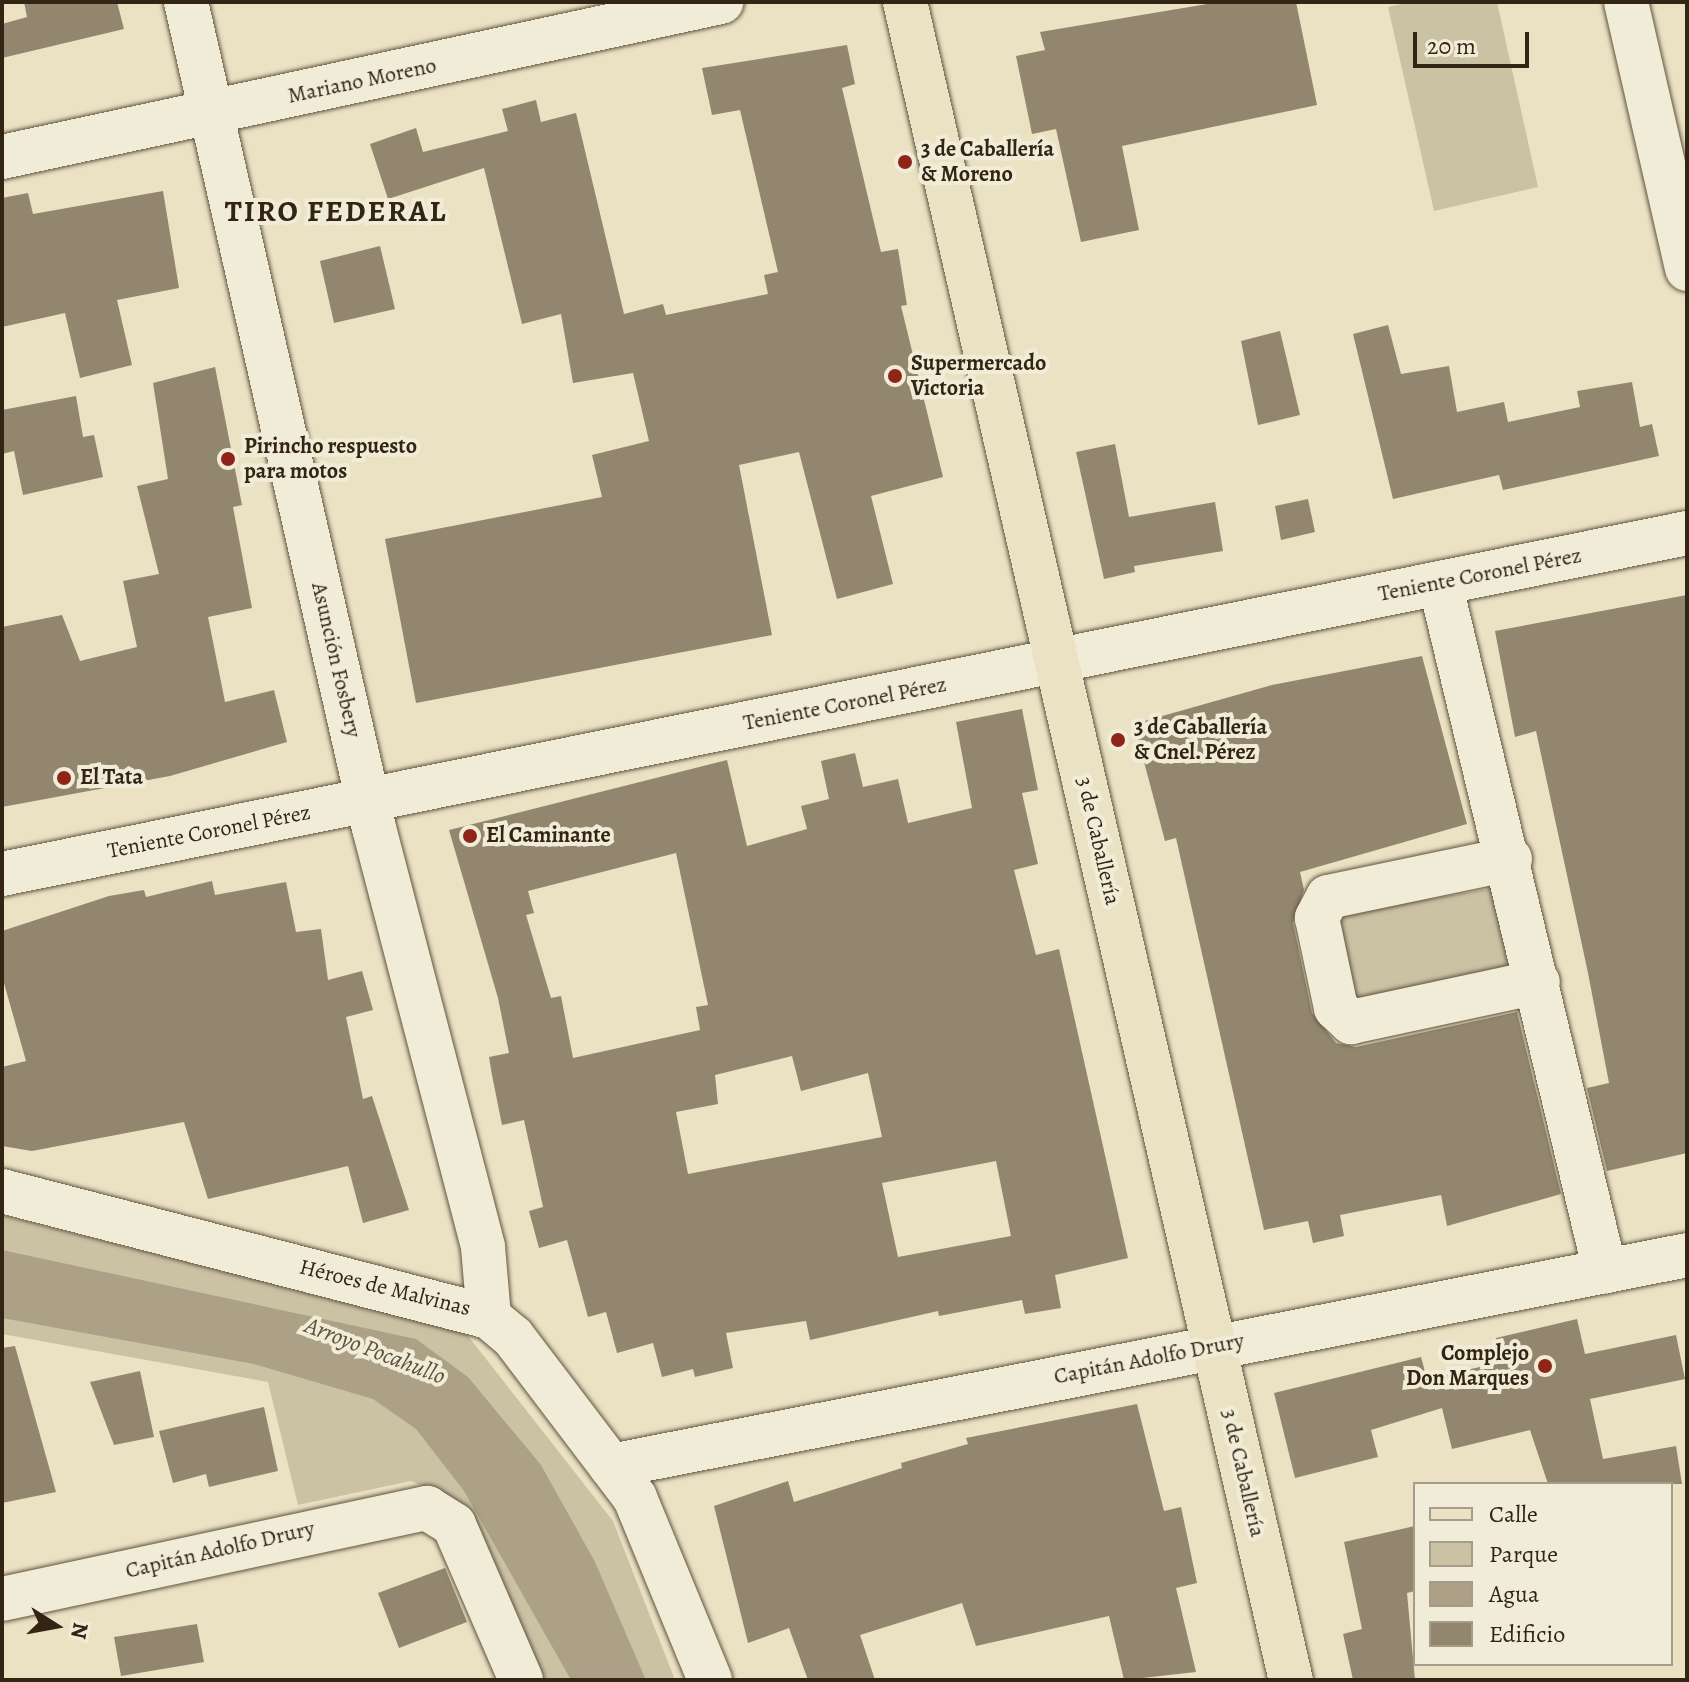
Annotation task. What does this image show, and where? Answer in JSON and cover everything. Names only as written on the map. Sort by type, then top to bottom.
[{"type":"main road","name":"3 de Caballería","points":[[905,2],[1291,1680]]},
{"type":"street","name":"Asunción Fosbery","points":[[186,2],[367,800],[483,1247],[489,1317]]},
{"type":"street","name":"Mariano Moreno","points":[[2,157],[721,2]]},
{"type":"street","points":[[1626,2],[1687,269]]},
{"type":"street","name":"Teniente Coronel Pérez","points":[[2,874],[1687,533]]},
{"type":"street","points":[[1440,583],[1510,859],[1605,1271]]},
{"type":"street","points":[[1510,859],[1328,897],[1317,918],[1336,1008],[1351,1022],[1538,982]]},
{"type":"street","name":"Héroes de Malvinas","points":[[2,1191],[489,1317],[513,1337],[645,1516],[710,1680]]},
{"type":"street","name":"Capitán Adolfo Drury","points":[[611,1466],[1687,1255]]},
{"type":"street","name":"Capitán Adolfo Drury","points":[[2,1599],[404,1508],[438,1511],[459,1534],[521,1680]]},
{"type":"green space","points":[[1410,2],[1497,2],[1538,187],[1434,211],[1388,7]]},
{"type":"green space","points":[[1500,887],[1516,971],[1352,1007],[1335,915]]},
{"type":"green space","points":[[2,1215],[465,1332],[613,1521],[675,1680],[543,1680],[459,1501],[411,1481],[298,1505],[268,1382],[2,1334]]},
{"type":"water","name":"Arroyo Pocahullo","points":[[2,1250],[416,1339],[468,1377],[541,1465],[595,1562],[646,1680],[571,1680],[464,1491],[416,1429],[373,1399],[254,1364],[2,1318]]},
{"type":"building","points":[[24,2],[117,2],[124,29],[2,58],[2,24],[27,17]]},
{"type":"building","points":[[1219,2],[1296,2],[1317,105],[1122,146],[1139,230],[1081,242],[1056,129],[1032,134],[1016,56],[1045,50],[1040,32]]},
{"type":"building","points":[[847,45],[855,84],[842,88],[881,252],[898,249],[907,305],[901,306],[943,477],[871,496],[893,584],[837,599],[799,452],[739,465],[772,635],[416,703],[385,539],[602,497],[592,455],[649,441],[633,373],[573,383],[561,314],[522,324],[484,168],[388,199],[370,144],[416,128],[423,152],[508,131],[502,109],[536,100],[541,122],[576,113],[624,314],[663,304],[666,315],[768,294],[764,275],[778,272],[740,110],[712,115],[702,68]]},
{"type":"building","points":[[163,191],[179,288],[117,300],[132,365],[80,378],[65,313],[2,327],[2,198],[28,193],[33,214]]},
{"type":"building","points":[[380,246],[395,309],[334,323],[320,261]]},
{"type":"building","points":[[1388,325],[1401,374],[1449,366],[1457,412],[1504,402],[1508,422],[1580,407],[1577,391],[1632,382],[1640,427],[1652,424],[1659,456],[1503,490],[1499,475],[1393,499],[1353,334]]},
{"type":"building","points":[[1280,331],[1300,415],[1258,425],[1241,341]]},
{"type":"building","points":[[215,367],[242,505],[233,507],[252,608],[208,617],[225,702],[274,690],[287,742],[170,776],[2,807],[2,627],[62,615],[80,661],[137,647],[123,581],[159,574],[137,486],[168,479],[153,383]]},
{"type":"building","points":[[76,396],[83,437],[94,435],[103,477],[23,495],[14,451],[2,454],[2,410]]},
{"type":"building","points":[[1115,444],[1129,517],[1215,502],[1223,551],[1134,566],[1135,572],[1104,579],[1076,452]]},
{"type":"building","points":[[1308,499],[1315,532],[1281,540],[1275,506]]},
{"type":"building","points":[[1687,595],[1687,1153],[1607,1171],[1587,1088],[1609,1083],[1588,973],[1536,731],[1515,737],[1495,631]]},
{"type":"building","points":[[1422,656],[1467,824],[1300,872],[1304,890],[1293,923],[1312,1013],[1336,1043],[1356,1047],[1517,1012],[1561,1194],[1447,1226],[1441,1195],[1340,1215],[1344,1236],[1313,1243],[1308,1221],[1264,1230],[1176,838],[1165,841],[1134,724],[1272,685]]},
{"type":"building","points":[[1022,709],[1038,790],[1022,793],[1038,864],[1014,870],[1036,955],[1059,949],[1128,1258],[1055,1275],[1061,1308],[1025,1314],[1022,1300],[939,1316],[938,1311],[810,1340],[806,1321],[726,1333],[733,1368],[695,1377],[693,1369],[662,1377],[653,1343],[617,1353],[606,1312],[588,1317],[567,1240],[539,1248],[529,1211],[543,1207],[524,1120],[502,1125],[489,1057],[509,1053],[498,998],[449,830],[727,760],[747,846],[807,829],[801,806],[829,799],[821,761],[855,753],[863,787],[898,779],[908,823],[972,808],[956,722]],"holes":[[[676,853],[708,1005],[696,1007],[700,1030],[573,1058],[561,996],[551,998],[526,915],[534,913],[528,891]],[[792,1056],[801,1091],[868,1073],[882,1137],[688,1174],[676,1112],[718,1104],[715,1075]],[[996,1161],[1011,1236],[898,1257],[882,1183]]]},
{"type":"building","points":[[212,881],[215,895],[286,882],[296,932],[321,929],[328,980],[362,971],[373,1010],[346,1017],[363,1099],[372,1096],[409,1210],[363,1223],[348,1166],[208,1199],[184,1122],[32,1151],[2,1146],[2,1067],[26,1061],[2,976],[2,931],[109,896],[144,890],[146,897]]},
{"type":"building","points":[[1577,1319],[1585,1354],[1676,1335],[1685,1379],[1590,1399],[1603,1459],[1676,1446],[1682,1484],[1547,1482],[1530,1430],[1452,1449],[1442,1408],[1371,1430],[1378,1457],[1295,1478],[1274,1393],[1421,1357],[1427,1379],[1502,1362],[1496,1338]]},
{"type":"building","points":[[15,1346],[56,1492],[2,1503],[2,1348]]},
{"type":"building","points":[[140,1371],[154,1437],[114,1445],[90,1382]]},
{"type":"building","points":[[1137,1404],[1164,1511],[1181,1507],[1197,1583],[1176,1588],[1196,1672],[1124,1680],[1109,1616],[976,1646],[962,1603],[860,1635],[875,1680],[808,1680],[789,1628],[748,1643],[714,1506],[788,1481],[794,1502],[902,1468],[901,1463],[968,1444],[966,1438]]},
{"type":"building","points":[[264,1407],[278,1471],[209,1487],[206,1474],[173,1483],[159,1431]]},
{"type":"building","points":[[1413,1526],[1413,1592],[1407,1593],[1415,1680],[1353,1680],[1343,1634],[1362,1629],[1344,1542]]},
{"type":"building","points":[[445,1568],[467,1622],[399,1648],[378,1593]]},
{"type":"building","points":[[197,1624],[204,1662],[121,1676],[114,1637]]},
{"type":"place","name":"3 de Caballería & Moreno","points":[[905,162]]},
{"type":"place","name":"Supermercado Victoria","points":[[895,376]]},
{"type":"place","name":"Pirincho respuesto para motos","points":[[228,459]]},
{"type":"place","name":"3 de Caballería & Cnel. Pérez","points":[[1118,740]]},
{"type":"place","name":"El Tata","points":[[64,778]]},
{"type":"place","name":"El Caminante","points":[[470,836]]},
{"type":"place","name":"Complejo Don Marques","points":[[1545,1366]]},
{"type":"district","name":"TIRO FEDERAL","points":[[336,211]]}]
